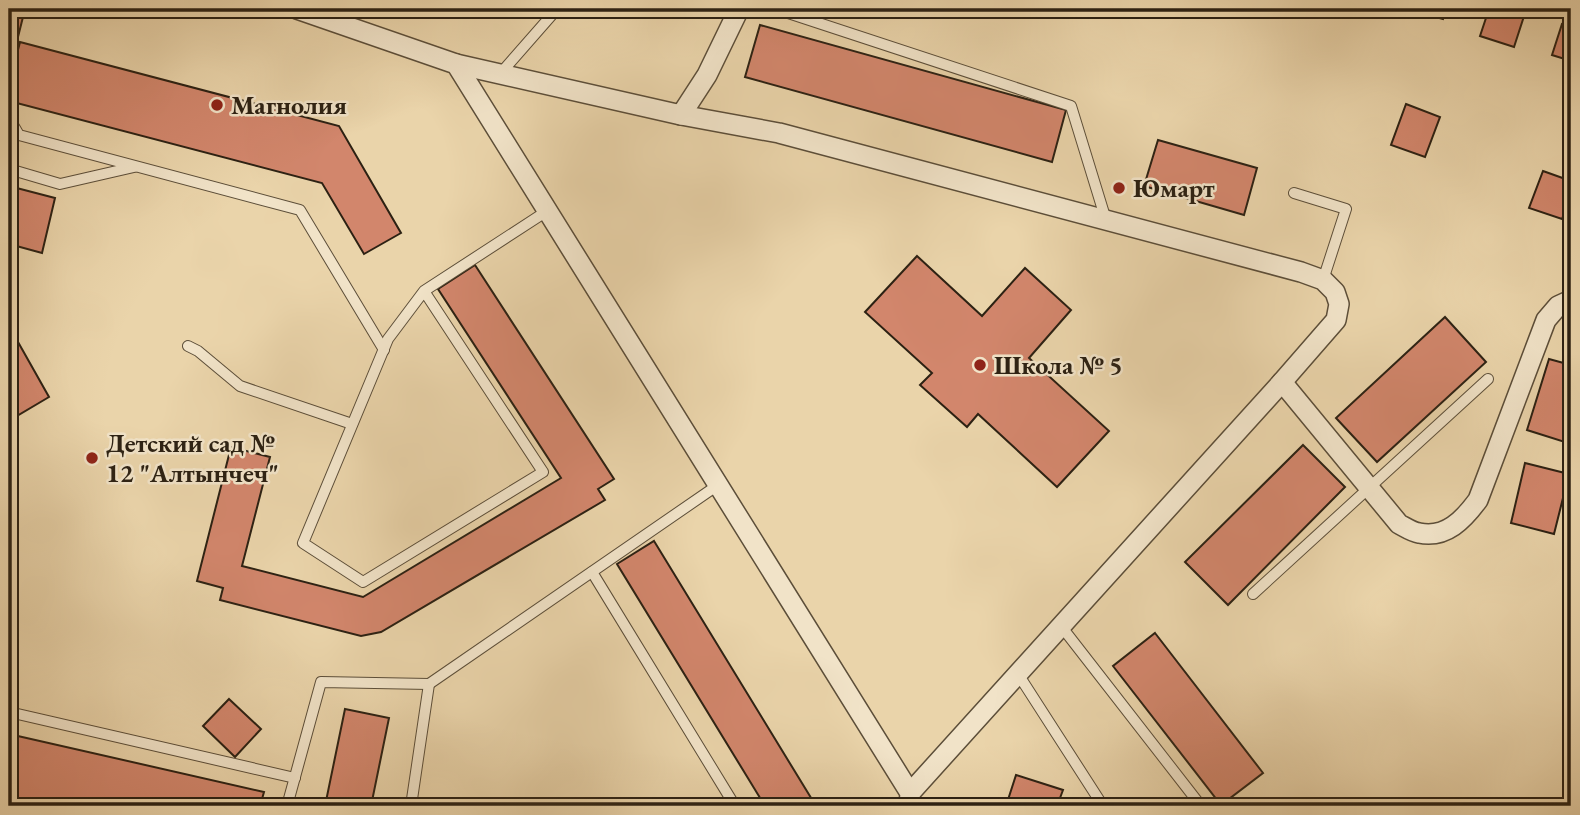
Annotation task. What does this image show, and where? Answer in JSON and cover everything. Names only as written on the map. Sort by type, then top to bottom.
[{"type":"street","points":[[297,9],[456,64],[681,115],[779,133],[1301,272],[1323,280],[1335,292],[1339,304],[1336,320],[1018,674],[910,799],[456,64]]},
{"type":"street","points":[[681,115],[706,75],[739,9]]},
{"type":"street","points":[[1282,382],[1399,524],[1420,534],[1445,531],[1464,519],[1478,500],[1545,320],[1558,306],[1571,300]]},
{"type":"lane","points":[[500,74],[556,9]]},
{"type":"lane","points":[[776,9],[1071,106],[1106,220]]},
{"type":"lane","points":[[9,118],[19,135],[300,210],[384,350]]},
{"type":"lane","points":[[9,169],[60,184],[137,166]]},
{"type":"lane","points":[[1294,193],[1346,209],[1323,280]]},
{"type":"lane","points":[[424,291],[543,472],[363,582],[303,543],[388,339],[424,291],[547,211]]},
{"type":"lane","points":[[188,346],[198,351],[240,386],[352,424]]},
{"type":"lane","points":[[1253,594],[1488,379]]},
{"type":"lane","points":[[287,806],[321,682],[429,684],[718,485]]},
{"type":"lane","points":[[592,572],[735,806]]},
{"type":"lane","points":[[1061,626],[1201,806]]},
{"type":"lane","points":[[1018,674],[1103,806]]},
{"type":"lane","points":[[411,806],[429,684]]},
{"type":"lane","points":[[9,712],[295,778]]},
{"type":"building","points":[[9,9],[25,9],[16,45],[9,44]]},
{"type":"building","points":[[1406,9],[1446,9],[1443,19]]},
{"type":"building","points":[[1489,9],[1512,9],[1525,13],[1514,47],[1480,36]]},
{"type":"building","points":[[1562,24],[1571,26],[1571,61],[1552,55]]},
{"type":"building","points":[[760,25],[1066,110],[1052,162],[745,77]]},
{"type":"building","points":[[20,42],[339,126],[401,233],[364,254],[322,183],[9,101],[9,85]]},
{"type":"building","points":[[1406,104],[1440,117],[1425,157],[1391,145]]},
{"type":"building","points":[[1158,140],[1257,168],[1244,215],[1144,186]]},
{"type":"building","points":[[1543,171],[1571,181],[1571,195],[1562,219],[1529,208]]},
{"type":"building","points":[[9,186],[55,198],[42,253],[9,244]]},
{"type":"building","name":"Школа № 5","points":[[917,256],[982,316],[1025,268],[1071,310],[1029,358],[1109,431],[1057,487],[978,414],[967,427],[920,385],[932,373],[865,312]]},
{"type":"building","points":[[475,265],[614,479],[598,489],[605,500],[381,632],[361,636],[220,600],[223,588],[197,581],[231,447],[270,457],[242,566],[363,597],[561,478],[438,289]]},
{"type":"building","points":[[1445,317],[1486,362],[1377,462],[1336,418]]},
{"type":"building","points":[[9,326],[49,397],[10,420],[9,418]]},
{"type":"building","points":[[1549,359],[1571,365],[1571,444],[1527,430]]},
{"type":"building","points":[[1303,445],[1345,487],[1228,605],[1185,562]]},
{"type":"building","points":[[1525,463],[1569,474],[1554,534],[1511,523]]},
{"type":"building","points":[[654,541],[816,806],[765,806],[617,564]]},
{"type":"building","points":[[1155,633],[1263,773],[1221,805],[1113,666]]},
{"type":"building","points":[[229,699],[261,729],[235,757],[203,726]]},
{"type":"building","points":[[345,709],[389,718],[371,806],[325,806]]},
{"type":"building","points":[[9,734],[264,792],[260,806],[41,806],[9,799]]},
{"type":"building","points":[[1016,775],[1063,790],[1057,806],[1006,806]]},
{"type":"place","name":"Магнолия","points":[[217,105]]},
{"type":"place","name":"Юмарт","points":[[1119,188]]},
{"type":"place","name":"Школа № 5","points":[[980,365]]},
{"type":"place","name":"Детский сад № 12 \"Алтынчеч\"","points":[[92,458]]}]
